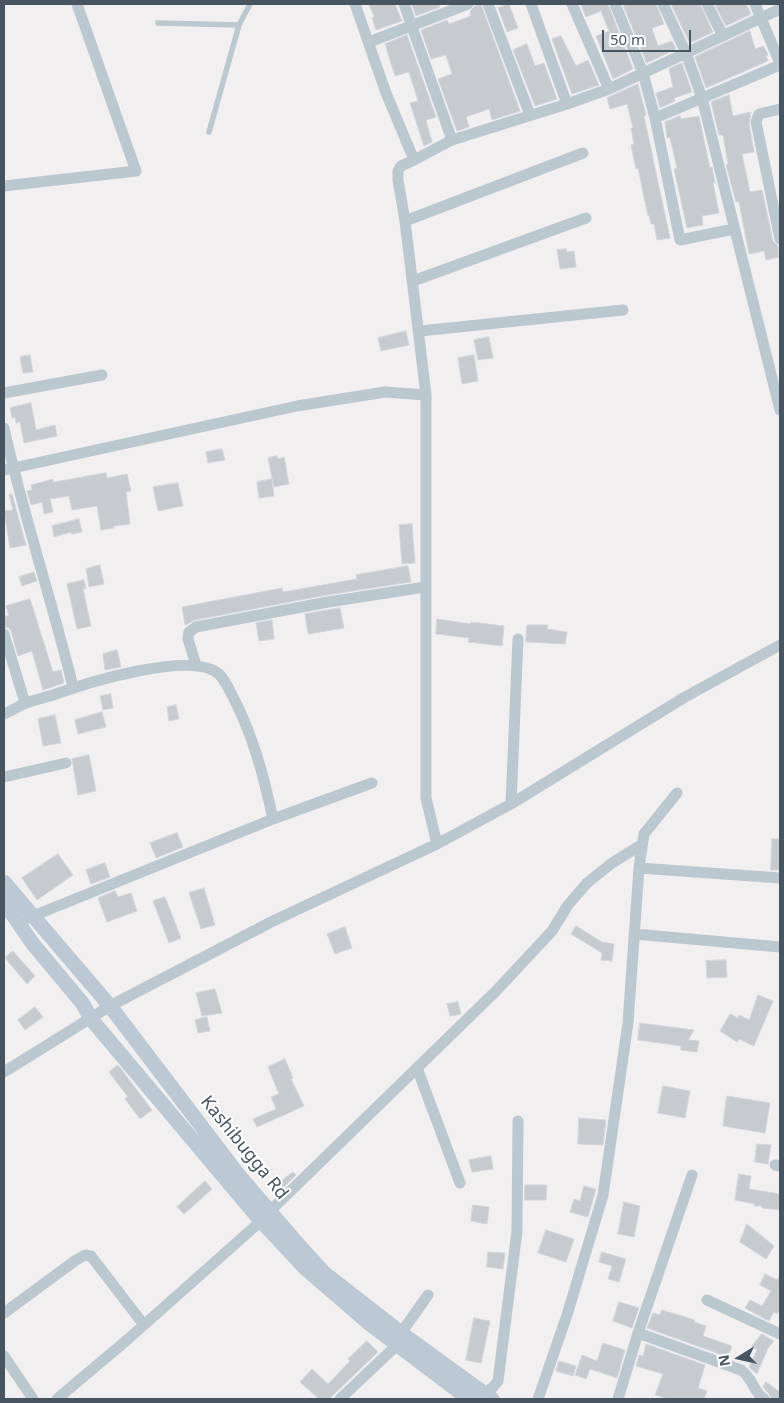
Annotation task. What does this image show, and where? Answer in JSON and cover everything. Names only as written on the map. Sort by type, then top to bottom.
[{"type":"main road","name":"Kashibugga Rd","points":[[4,882],[26,919],[34,944],[84,1004],[90,1019],[266,1216]]},
{"type":"main road","name":"Kashibugga Rd","points":[[4,902],[26,919],[110,1006],[237,1173],[304,1267],[399,1339],[485,1397]]},
{"type":"main road","name":"Kashibugga Rd","points":[[399,1339],[469,1399]]},
{"type":"street","points":[[4,186],[136,171],[77,4]]},
{"type":"street","points":[[355,4],[386,93],[414,160]]},
{"type":"street","points":[[404,4],[452,140]]},
{"type":"street","points":[[368,42],[468,4]]},
{"type":"street","points":[[488,4],[530,115]]},
{"type":"street","points":[[531,4],[567,104]]},
{"type":"street","points":[[572,4],[609,89]]},
{"type":"street","points":[[615,4],[643,73],[655,118],[680,240],[734,228]]},
{"type":"street","points":[[663,4],[686,53],[702,98],[780,410]]},
{"type":"street","points":[[707,4],[722,36]]},
{"type":"street","points":[[655,118],[702,98],[779,59],[755,4]]},
{"type":"street","points":[[437,844],[426,798],[426,395],[420,332],[398,171],[401,166],[452,140],[609,89],[780,9]]},
{"type":"street","points":[[780,109],[759,114],[756,122],[780,239]]},
{"type":"street","points":[[406,222],[583,153]]},
{"type":"street","points":[[413,281],[586,218]]},
{"type":"street","points":[[420,332],[623,310]]},
{"type":"street","points":[[4,392],[102,375]]},
{"type":"street","points":[[8,469],[297,406],[385,392],[426,395]]},
{"type":"street","points":[[4,428],[8,469],[62,641],[73,687]]},
{"type":"street","points":[[196,666],[188,639],[189,632],[196,627],[425,587]]},
{"type":"street","points":[[4,634],[25,703]]},
{"type":"street","points":[[511,804],[518,639]]},
{"type":"street","points":[[4,1072],[110,1006],[273,921],[437,844],[511,804],[685,697],[780,645]]},
{"type":"street","points":[[4,714],[25,703],[73,687],[143,670],[196,666],[210,669],[219,675],[226,684],[237,705],[257,754],[273,820]]},
{"type":"street","points":[[4,777],[66,763]]},
{"type":"street","points":[[26,919],[273,820],[372,783]]},
{"type":"street","points":[[538,1399],[567,1315],[603,1195],[628,1022],[641,845],[644,834],[677,793]]},
{"type":"street","points":[[57,1399],[144,1325],[266,1216],[496,991],[552,931],[568,905],[587,883],[612,863],[641,845]]},
{"type":"street","points":[[639,868],[780,878]]},
{"type":"street","points":[[634,934],[780,947]]},
{"type":"street","points":[[417,1068],[460,1183]]},
{"type":"street","points":[[485,1397],[498,1381],[515,1241],[518,1121]]},
{"type":"street","points":[[618,1399],[638,1333],[692,1174]]},
{"type":"street","points":[[4,1313],[85,1255],[92,1256],[144,1325]]},
{"type":"street","points":[[340,1399],[399,1339],[428,1295]]},
{"type":"street","points":[[707,1300],[779,1331]]},
{"type":"street","points":[[638,1333],[741,1370],[748,1374],[756,1393],[764,1399]]},
{"type":"street","points":[[4,1356],[33,1399]]},
{"type":"lane","points":[[209,132],[239,25],[250,4]]},
{"type":"lane","points":[[158,23],[239,25]]},
{"type":"building","points":[[369,4],[395,4],[402,21],[376,30]]},
{"type":"building","points":[[412,4],[439,4],[440,7],[416,16]]},
{"type":"building","points":[[481,4],[520,111],[492,120],[489,109],[466,117],[469,127],[457,131],[438,79],[452,74],[446,55],[431,59],[421,30],[447,20],[449,24],[471,16],[470,11],[475,6]]},
{"type":"building","points":[[509,4],[518,28],[507,32],[498,8]]},
{"type":"building","points":[[608,4],[633,69],[613,79],[596,36],[609,31],[601,11],[586,17],[581,5]]},
{"type":"building","points":[[623,4],[656,4],[664,24],[652,28],[658,46],[672,41],[676,49],[647,63]]},
{"type":"building","points":[[671,4],[700,4],[713,32],[690,43]]},
{"type":"building","points":[[715,4],[746,4],[751,14],[726,26]]},
{"type":"building","points":[[750,31],[755,49],[764,46],[768,55],[766,56],[768,61],[706,88],[695,57]]},
{"type":"building","points":[[407,35],[436,117],[426,120],[432,142],[424,146],[410,103],[418,101],[409,72],[395,76],[385,44]]},
{"type":"building","points":[[561,36],[576,66],[588,60],[599,85],[572,94],[552,39]]},
{"type":"building","points":[[527,44],[535,66],[544,63],[557,99],[535,106],[513,50]]},
{"type":"building","points":[[682,63],[692,92],[674,98],[675,101],[660,108],[656,93],[673,87],[669,69]]},
{"type":"building","points":[[638,84],[646,115],[644,116],[670,238],[657,240],[654,224],[651,224],[648,216],[631,145],[634,144],[631,128],[633,128],[627,104],[610,109],[607,98]]},
{"type":"building","points":[[729,95],[733,116],[751,112],[749,124],[754,152],[742,154],[750,192],[762,190],[773,241],[778,246],[779,257],[766,260],[764,251],[749,254],[739,202],[736,202],[726,165],[728,164],[723,135],[719,135],[711,102]]},
{"type":"building","points":[[680,116],[681,119],[699,116],[710,168],[712,167],[719,213],[702,216],[703,225],[687,228],[674,169],[677,168],[670,138],[667,138],[665,122]]},
{"type":"building","points":[[566,249],[567,252],[574,251],[576,267],[560,269],[557,250]]},
{"type":"building","points":[[406,331],[409,345],[381,351],[378,338]]},
{"type":"building","points":[[489,337],[493,358],[478,360],[474,340]]},
{"type":"building","points":[[30,355],[33,372],[23,373],[20,357]]},
{"type":"building","points":[[474,355],[478,381],[462,384],[458,358]]},
{"type":"building","points":[[31,403],[36,430],[55,425],[57,436],[24,443],[20,422],[16,423],[15,417],[12,418],[10,408]]},
{"type":"building","points":[[222,449],[225,460],[208,463],[206,452]]},
{"type":"building","points":[[277,456],[278,459],[284,457],[289,484],[274,487],[268,458]]},
{"type":"building","points":[[106,473],[107,478],[127,474],[131,491],[126,492],[130,524],[101,530],[97,506],[72,510],[69,496],[50,499],[53,512],[44,514],[42,502],[31,505],[27,491],[32,490],[31,485],[53,479],[53,482]]},
{"type":"building","points":[[272,479],[274,496],[259,498],[257,482]]},
{"type":"building","points":[[178,483],[183,506],[158,511],[153,487]]},
{"type":"building","points":[[12,494],[26,545],[10,548],[4,511],[13,510],[9,495]]},
{"type":"building","points":[[79,519],[82,532],[72,534],[71,532],[54,537],[52,526]]},
{"type":"building","points":[[412,524],[415,563],[402,564],[399,525]]},
{"type":"building","points":[[100,565],[104,584],[89,587],[86,569]]},
{"type":"building","points":[[408,566],[411,582],[327,595],[195,620],[185,625],[182,607],[282,588],[283,592],[357,579],[356,575]]},
{"type":"building","points":[[34,572],[37,581],[22,586],[19,577]]},
{"type":"building","points":[[84,580],[86,589],[83,589],[91,626],[77,629],[67,584]]},
{"type":"building","points":[[30,599],[53,672],[61,670],[64,683],[43,690],[32,651],[18,656],[11,631],[9,628],[4,627],[4,616],[9,616],[6,606]]},
{"type":"building","points":[[340,608],[344,628],[308,634],[305,614]]},
{"type":"building","points":[[437,619],[504,626],[502,646],[468,642],[469,638],[436,634]]},
{"type":"building","points":[[272,620],[274,639],[259,641],[256,623]]},
{"type":"building","points":[[527,625],[548,625],[547,629],[567,632],[565,644],[526,642]]},
{"type":"building","points":[[117,650],[121,667],[105,670],[103,654]]},
{"type":"building","points":[[111,694],[113,708],[103,710],[100,696]]},
{"type":"building","points":[[176,705],[179,719],[169,721],[167,707]]},
{"type":"building","points":[[102,712],[106,727],[78,734],[75,720]]},
{"type":"building","points":[[55,715],[61,743],[43,746],[38,719]]},
{"type":"building","points":[[89,755],[96,791],[78,795],[72,759]]},
{"type":"building","points":[[177,833],[183,847],[156,858],[150,843]]},
{"type":"building","points":[[772,839],[780,839],[780,870],[771,870]]},
{"type":"building","points":[[58,854],[73,875],[37,900],[22,878]]},
{"type":"building","points":[[105,863],[110,877],[91,884],[86,870]]},
{"type":"building","points":[[204,888],[215,925],[201,929],[189,893]]},
{"type":"building","points":[[115,891],[118,897],[131,893],[137,911],[107,922],[98,898]]},
{"type":"building","points":[[165,897],[181,938],[169,943],[153,901]]},
{"type":"building","points":[[576,926],[602,942],[614,944],[612,961],[601,960],[602,953],[571,934]]},
{"type":"building","points":[[345,927],[352,948],[335,954],[327,934]]},
{"type":"building","points":[[13,951],[35,976],[27,984],[5,958]]},
{"type":"building","points":[[726,960],[727,977],[707,978],[706,961]]},
{"type":"building","points":[[215,989],[222,1013],[202,1016],[196,993]]},
{"type":"building","points":[[758,995],[773,1001],[754,1046],[739,1039],[737,1042],[720,1031],[730,1014],[738,1018],[739,1015],[749,1020]]},
{"type":"building","points":[[458,1002],[461,1014],[450,1016],[447,1004]]},
{"type":"building","points":[[35,1007],[43,1017],[25,1030],[18,1020]]},
{"type":"building","points":[[207,1017],[210,1031],[198,1033],[195,1020]]},
{"type":"building","points":[[640,1023],[694,1030],[688,1040],[699,1041],[697,1052],[681,1050],[681,1046],[638,1040]]},
{"type":"building","points":[[285,1059],[293,1078],[291,1079],[304,1106],[257,1127],[253,1119],[276,1109],[271,1097],[279,1094],[268,1067]]},
{"type":"building","points":[[118,1065],[152,1110],[140,1119],[125,1099],[128,1097],[109,1072]]},
{"type":"building","points":[[663,1086],[690,1091],[685,1118],[658,1113]]},
{"type":"building","points":[[727,1096],[770,1103],[765,1133],[723,1126]]},
{"type":"building","points":[[579,1118],[606,1120],[603,1145],[578,1144]]},
{"type":"building","points":[[757,1144],[771,1145],[768,1164],[755,1162]]},
{"type":"building","points":[[491,1156],[493,1169],[472,1172],[469,1160]]},
{"type":"building","points":[[293,1172],[296,1175],[278,1193],[274,1187]]},
{"type":"building","points":[[739,1174],[751,1176],[749,1189],[780,1194],[780,1210],[762,1208],[762,1206],[754,1206],[755,1204],[735,1200]]},
{"type":"building","points":[[205,1181],[212,1189],[184,1214],[177,1207]]},
{"type":"building","points":[[525,1185],[547,1185],[546,1200],[525,1200]]},
{"type":"building","points":[[584,1186],[596,1189],[588,1217],[570,1212],[574,1199],[580,1201]]},
{"type":"building","points":[[624,1202],[640,1206],[634,1237],[618,1234]]},
{"type":"building","points":[[473,1205],[489,1207],[487,1224],[471,1221]]},
{"type":"building","points":[[747,1224],[774,1246],[766,1259],[740,1242]]},
{"type":"building","points":[[546,1230],[574,1239],[566,1262],[538,1253]]},
{"type":"building","points":[[488,1252],[505,1253],[503,1269],[487,1267]]},
{"type":"building","points":[[602,1252],[626,1259],[619,1282],[608,1279],[612,1266],[599,1262]]},
{"type":"building","points":[[765,1274],[777,1280],[780,1275],[780,1309],[777,1314],[774,1312],[769,1321],[745,1308],[750,1300],[762,1306],[771,1291],[760,1285]]},
{"type":"building","points":[[619,1302],[639,1308],[632,1328],[613,1321]]},
{"type":"building","points":[[662,1310],[695,1320],[694,1322],[706,1326],[703,1336],[732,1346],[728,1357],[647,1328],[653,1313],[660,1315]]},
{"type":"building","points":[[474,1318],[490,1321],[481,1363],[466,1360]]},
{"type":"building","points":[[762,1334],[774,1341],[768,1348],[757,1374],[749,1367],[757,1350],[752,1346]]},
{"type":"building","points":[[367,1341],[378,1352],[329,1399],[319,1399],[300,1382],[312,1369],[328,1384],[350,1361],[348,1359]]},
{"type":"building","points":[[603,1343],[625,1350],[617,1378],[590,1369],[586,1379],[575,1375],[582,1355],[597,1361]]},
{"type":"building","points":[[646,1344],[705,1365],[698,1388],[707,1391],[704,1399],[668,1399],[655,1395],[663,1374],[636,1366],[639,1355],[643,1356]]},
{"type":"building","points":[[559,1361],[576,1366],[573,1376],[556,1371]]},
{"type":"building","points":[[766,1382],[780,1392],[780,1399],[771,1399],[763,1387]]}]
